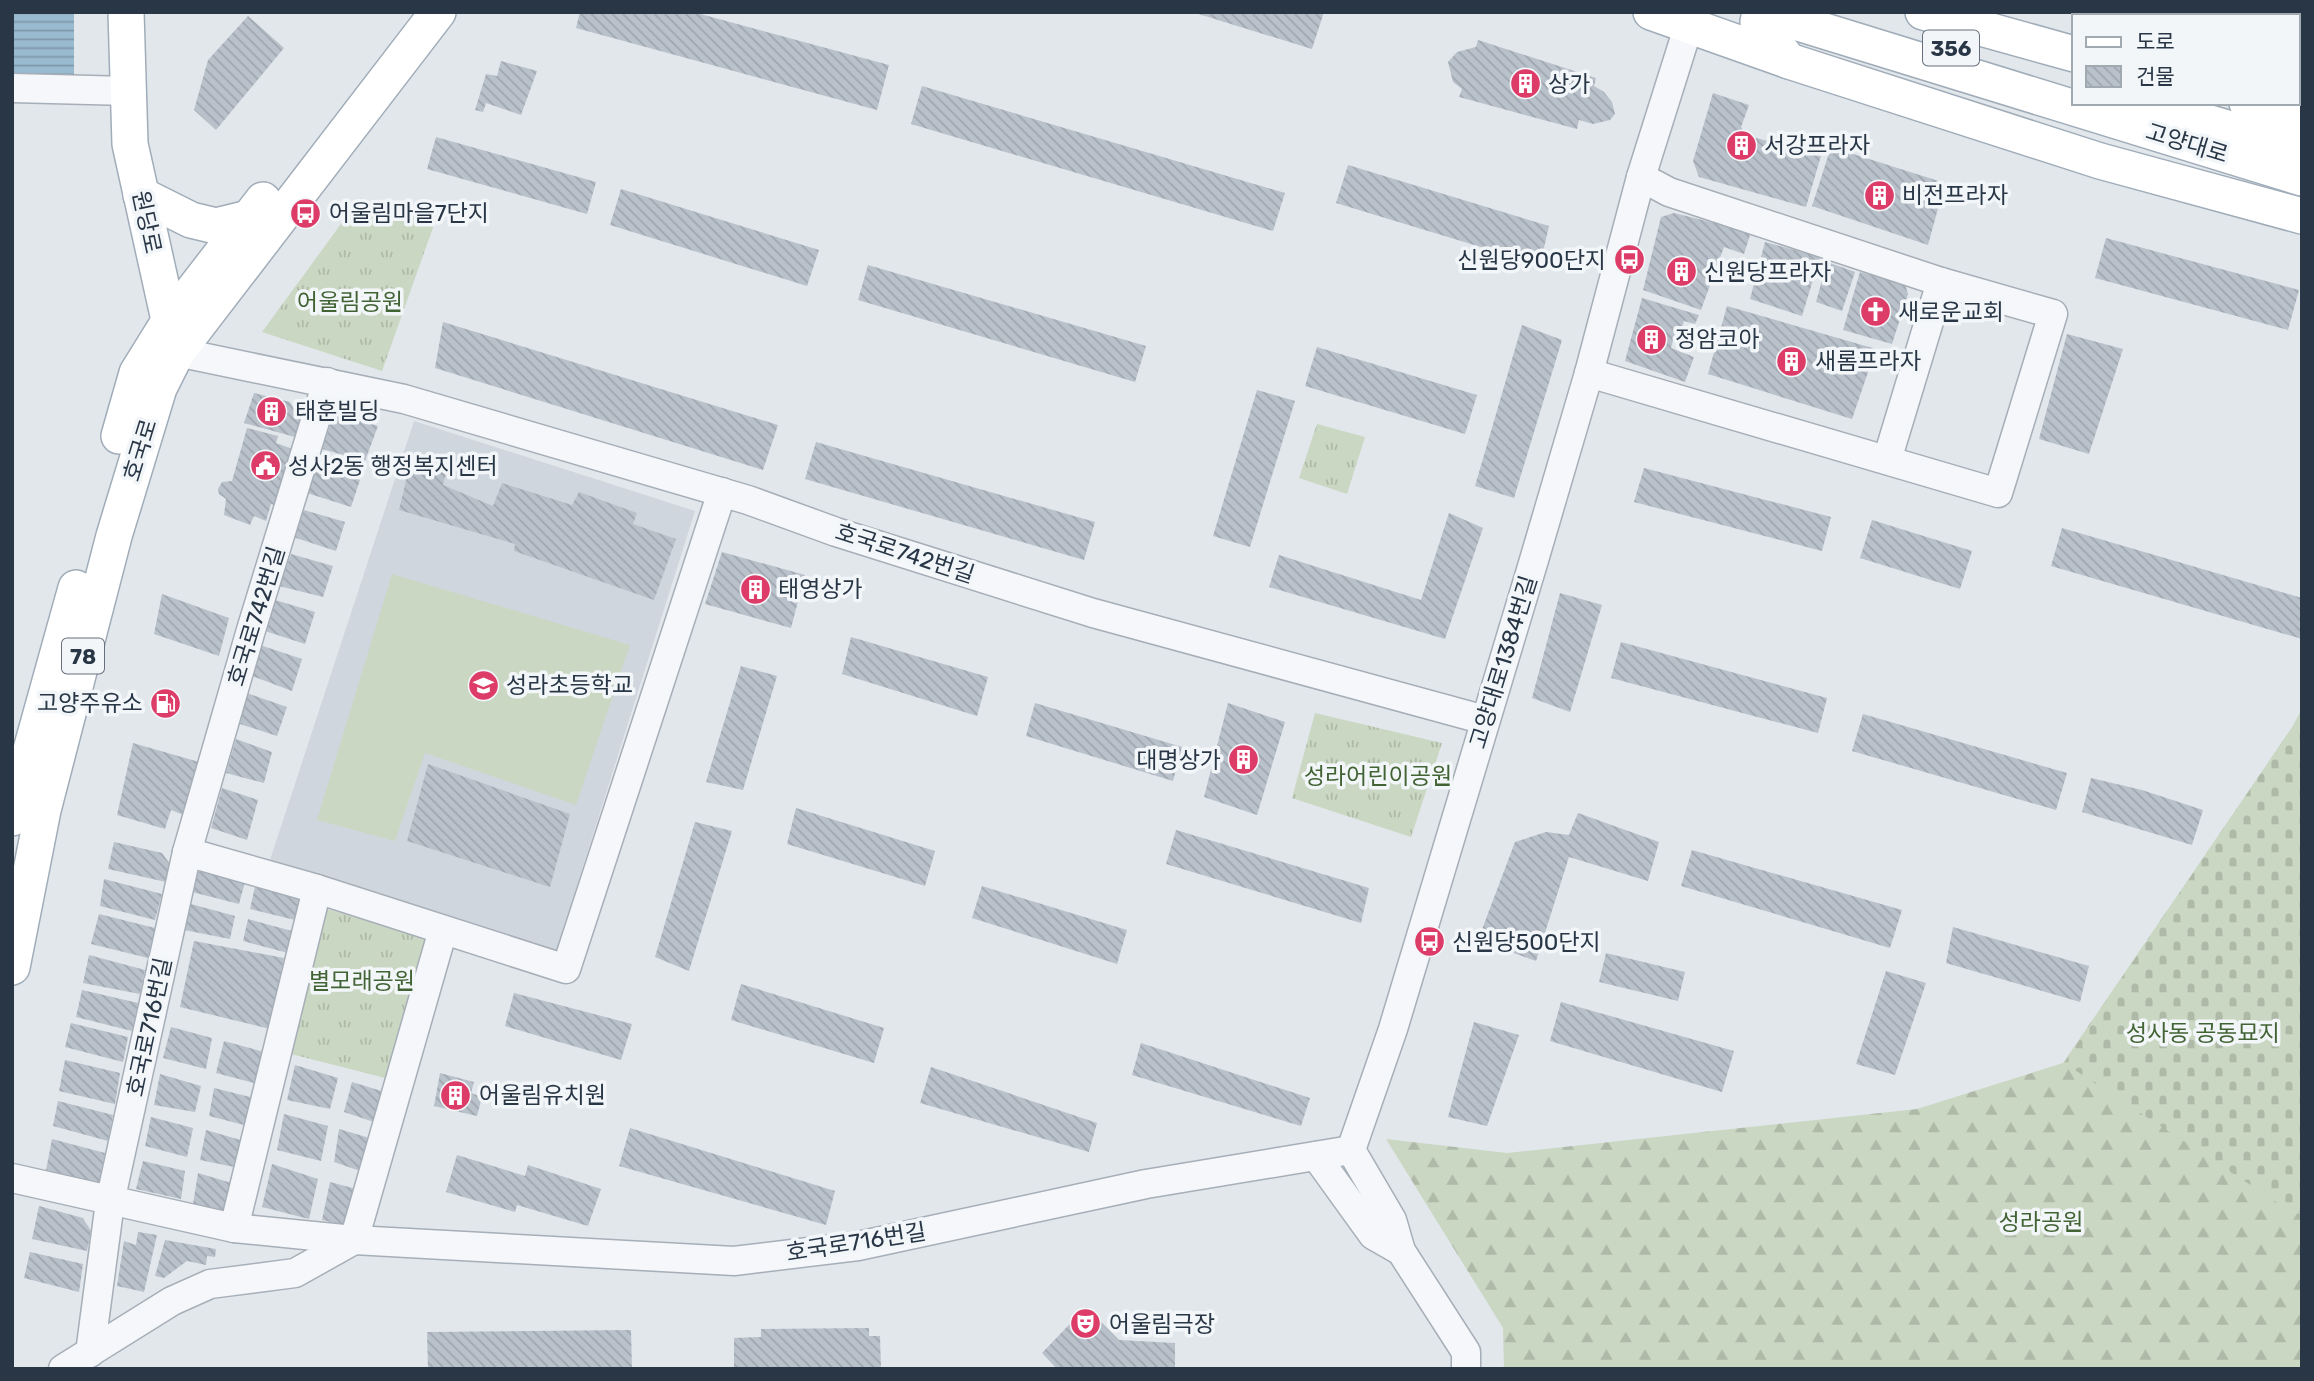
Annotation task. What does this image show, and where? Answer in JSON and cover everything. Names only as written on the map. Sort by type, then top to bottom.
[{"type":"main road","name":"원당로","points":[[126,12],[130,144],[173,337]]},
{"type":"main road","name":"호국로","points":[[12,967],[43,810],[114,536],[173,337],[249,218],[410,12]]},
{"type":"main road","name":"호국로","points":[[12,818],[137,373],[173,337],[438,12]]},
{"type":"main road","points":[[1650,12],[1691,18],[1789,61],[2100,161],[2302,216]]},
{"type":"main road","name":"356","points":[[1829,12],[2072,83]]},
{"type":"main road","points":[[1923,12],[2072,53]]},
{"type":"main road","points":[[1776,17],[1759,22],[1789,61]]},
{"type":"main road","name":"고양대로","points":[[1776,17],[2302,178]]},
{"type":"main road","name":"고양대로","points":[[2149,105],[2302,150]]},
{"type":"main road","points":[[2253,105],[2302,120]]},
{"type":"main road","points":[[141,195],[191,220],[216,226],[249,218]]},
{"type":"street","name":"고양대로1384번길","points":[[1352,1150],[1393,1029],[1589,373],[1642,177],[1691,18]]},
{"type":"street","points":[[12,88],[129,91]]},
{"type":"street","points":[[1589,373],[1998,493],[2053,314],[1941,282],[1669,192],[1642,177]]},
{"type":"street","points":[[1887,460],[1941,282]]},
{"type":"street","name":"호국로742번길","points":[[173,337],[327,382],[404,399],[722,492],[836,532],[1093,613],[1485,720]]},
{"type":"street","name":"호국로742번길","points":[[187,852],[327,382]]},
{"type":"street","points":[[187,852],[317,889],[566,970],[722,492]]},
{"type":"street","name":"호국로716번길","points":[[110,1202],[187,852]]},
{"type":"street","points":[[234,1228],[317,889]]},
{"type":"street","points":[[63,1369],[172,1301],[209,1284],[295,1273],[354,1240],[443,930]]},
{"type":"street","points":[[1352,1150],[1392,1220],[1401,1251],[1465,1352],[1466,1369]]},
{"type":"street","name":"호국로716번길","points":[[12,1178],[234,1228],[354,1240],[734,1261],[858,1246],[1146,1184],[1352,1150]]},
{"type":"street","points":[[1316,1156],[1373,1235],[1401,1251]]},
{"type":"street","points":[[90,1353],[110,1202]]},
{"type":"shaded area","name":"성라초등학교","points":[[414,421],[695,511],[556,952],[270,860]]},
{"type":"green space","name":"어울림공원","points":[[360,198],[435,222],[382,371],[262,332]]},
{"type":"green space","points":[[1317,424],[1365,437],[1347,494],[1299,478]]},
{"type":"green space","points":[[392,574],[630,645],[576,805],[425,753],[395,841],[317,820]]},
{"type":"green space","name":"성라공원","points":[[2302,709],[2292,1212],[2302,1214],[2302,1369],[1504,1369],[1503,1328],[1386,1139],[1507,1153],[1917,1109],[2063,1063]]},
{"type":"green space","name":"성사동 공동묘지","points":[[2302,709],[2302,1214],[2292,1212],[2064,1063]]},
{"type":"green space","name":"성라어린이공원","points":[[1315,713],[1442,743],[1411,837],[1292,798]]},
{"type":"green space","name":"별모래공원","points":[[326,909],[428,937],[389,1079],[291,1054]]},
{"type":"water","points":[[74,12],[74,76],[12,73],[12,13]]},
{"type":"building","points":[[580,12],[693,12],[889,65],[877,110],[576,28]]},
{"type":"building","points":[[1192,12],[1324,12],[1312,49]]},
{"type":"building","points":[[2095,12],[2142,12],[2142,14]]},
{"type":"building","points":[[2185,12],[2242,12],[2242,14]]},
{"type":"building","points":[[248,16],[284,48],[216,130],[194,110],[208,60]]},
{"type":"building","name":"상가","points":[[1478,40],[1596,78],[1594,86],[1604,92],[1612,102],[1615,114],[1610,120],[1593,124],[1579,120],[1577,129],[1459,97],[1462,89],[1453,82],[1448,62],[1457,52],[1476,47]]},
{"type":"building","points":[[2300,42],[2302,43],[2300,86]]},
{"type":"building","points":[[501,61],[537,71],[521,115],[486,103],[483,112],[475,110],[486,74],[497,76]]},
{"type":"building","points":[[922,86],[1285,193],[1273,231],[911,124]]},
{"type":"building","name":"서강프라자","points":[[1713,93],[1749,105],[1741,127],[1746,135],[1821,156],[1806,207],[1699,177],[1693,161]]},
{"type":"building","points":[[436,137],[596,182],[587,214],[427,169]]},
{"type":"building","name":"비전프라자","points":[[1831,147],[1945,183],[1928,245],[1812,206]]},
{"type":"building","points":[[1348,165],[1549,226],[1540,265],[1336,203]]},
{"type":"building","points":[[621,189],[819,250],[807,286],[610,225]]},
{"type":"building","name":"신원당프라자","points":[[1674,213],[1751,232],[1744,254],[1724,247],[1701,310],[1643,290],[1661,217]]},
{"type":"building","points":[[2106,238],[2299,290],[2288,330],[2095,278]]},
{"type":"building","points":[[1765,242],[1820,257],[1802,316],[1750,299]]},
{"type":"building","points":[[1827,262],[1855,272],[1842,311],[1816,302]]},
{"type":"building","points":[[868,265],[1146,346],[1135,382],[858,300]]},
{"type":"building","name":"새로운교회","points":[[1860,272],[1905,284],[1908,294],[1892,344],[1843,330]]},
{"type":"building","name":"정암코아","points":[[1642,298],[1699,315],[1695,324],[1684,321],[1681,330],[1676,329],[1671,348],[1694,357],[1685,382],[1625,361]]},
{"type":"building","name":"새롬프라자","points":[[1727,306],[1876,349],[1852,419],[1708,374]]},
{"type":"building","points":[[443,322],[778,425],[763,470],[435,368]]},
{"type":"building","points":[[1522,325],[1562,340],[1514,498],[1475,486]]},
{"type":"building","points":[[2067,334],[2123,349],[2089,454],[2039,439]]},
{"type":"building","points":[[1317,347],[1477,395],[1465,434],[1305,386]]},
{"type":"building","points":[[1257,390],[1295,401],[1250,547],[1213,536]]},
{"type":"building","name":"태훈빌딩","points":[[254,393],[290,402],[300,420],[295,437],[244,423]]},
{"type":"building","points":[[334,413],[378,426],[365,461],[322,449]]},
{"type":"building","name":"성사2동 행정복지센터","points":[[247,428],[278,436],[276,443],[298,451],[280,507],[271,504],[266,521],[254,516],[250,525],[224,515],[226,499],[219,494],[218,489],[222,482],[232,481]]},
{"type":"building","points":[[816,442],[1095,522],[1084,560],[805,479]]},
{"type":"building","points":[[410,464],[446,473],[443,485],[493,506],[502,483],[572,505],[579,492],[637,513],[633,524],[676,539],[654,600],[514,551],[515,544],[399,510]]},
{"type":"building","points":[[315,465],[360,480],[351,507],[307,493]]},
{"type":"building","points":[[1644,468],[1831,517],[1822,551],[1634,502]]},
{"type":"building","points":[[304,510],[345,522],[336,551],[293,537]]},
{"type":"building","points":[[1449,513],[1483,528],[1445,639],[1269,587],[1279,555],[1421,600]]},
{"type":"building","points":[[1872,520],[1972,551],[1960,589],[1860,558]]},
{"type":"building","points":[[2062,528],[2302,598],[2302,639],[2051,566]]},
{"type":"building","name":"태영상가","points":[[722,552],[805,575],[791,628],[705,604]]},
{"type":"building","points":[[291,554],[333,566],[323,597],[279,586]]},
{"type":"building","points":[[1560,593],[1602,605],[1570,712],[1532,698]]},
{"type":"building","points":[[162,594],[229,618],[219,656],[154,634]]},
{"type":"building","points":[[272,599],[315,612],[305,644],[265,631]]},
{"type":"building","points":[[851,637],[988,677],[977,716],[842,674]]},
{"type":"building","points":[[1621,642],[1827,698],[1818,733],[1611,678]]},
{"type":"building","points":[[260,645],[302,659],[292,691],[252,676]]},
{"type":"building","points":[[741,666],[777,676],[743,790],[706,782]]},
{"type":"building","points":[[247,693],[287,707],[277,736],[240,724]]},
{"type":"building","points":[[1035,703],[1182,747],[1173,781],[1026,736]]},
{"type":"building","name":"대명상가","points":[[1228,703],[1285,722],[1257,815],[1204,797]]},
{"type":"building","points":[[1863,714],[2067,773],[2056,810],[1852,751]]},
{"type":"building","points":[[236,739],[272,752],[264,783],[226,773]]},
{"type":"building","points":[[133,743],[199,762],[184,815],[171,810],[165,829],[117,815]]},
{"type":"building","points":[[428,764],[570,814],[550,887],[407,841]]},
{"type":"building","points":[[2091,778],[2142,790],[2203,810],[2192,845],[2082,812]]},
{"type":"building","points":[[222,788],[258,800],[247,840],[211,828]]},
{"type":"building","points":[[796,808],[935,851],[925,886],[787,844]]},
{"type":"building","points":[[1578,813],[1659,842],[1648,881],[1569,857],[1536,961],[1478,940],[1515,842],[1546,832],[1569,835]]},
{"type":"building","points":[[695,822],[732,831],[689,971],[655,957]]},
{"type":"building","points":[[1176,830],[1369,888],[1361,923],[1166,864]]},
{"type":"building","points":[[114,842],[162,853],[170,864],[166,882],[108,869]]},
{"type":"building","points":[[1692,850],[1902,910],[1890,948],[1681,886]]},
{"type":"building","points":[[211,868],[246,878],[239,904],[192,892],[196,873]]},
{"type":"building","points":[[104,879],[162,894],[155,920],[100,906]]},
{"type":"building","points":[[256,882],[301,895],[295,920],[250,909]]},
{"type":"building","points":[[982,886],[1127,930],[1117,964],[972,918]]},
{"type":"building","points":[[191,904],[235,916],[230,939],[184,930]]},
{"type":"building","points":[[99,914],[155,928],[148,958],[91,944]]},
{"type":"building","points":[[248,919],[292,931],[288,953],[243,941]]},
{"type":"building","points":[[1953,927],[2089,966],[2080,1002],[1946,963]]},
{"type":"building","points":[[194,941],[284,958],[270,1029],[180,1007]]},
{"type":"building","points":[[1606,953],[1685,972],[1678,1001],[1599,982]]},
{"type":"building","points":[[89,955],[145,970],[140,994],[83,983]]},
{"type":"building","points":[[1886,971],[1926,983],[1895,1075],[1856,1064]]},
{"type":"building","points":[[741,984],[884,1028],[874,1063],[731,1020]]},
{"type":"building","points":[[82,990],[138,1003],[132,1031],[76,1017]]},
{"type":"building","points":[[514,993],[632,1024],[621,1060],[505,1026]]},
{"type":"building","points":[[1561,1002],[1734,1051],[1722,1092],[1550,1041]]},
{"type":"building","points":[[1474,1022],[1519,1035],[1487,1126],[1448,1117]]},
{"type":"building","points":[[71,1023],[128,1037],[123,1062],[65,1047]]},
{"type":"building","points":[[171,1027],[212,1038],[206,1069],[163,1058]]},
{"type":"building","points":[[224,1041],[264,1052],[258,1084],[216,1073]]},
{"type":"building","points":[[1141,1043],[1310,1098],[1301,1126],[1132,1075]]},
{"type":"building","points":[[65,1060],[120,1073],[115,1104],[59,1091]]},
{"type":"building","points":[[295,1065],[338,1078],[330,1109],[287,1100]]},
{"type":"building","points":[[931,1067],[1097,1123],[1089,1152],[920,1103]]},
{"type":"building","name":"어울림유치원","points":[[440,1073],[474,1082],[471,1093],[482,1097],[477,1116],[434,1106]]},
{"type":"building","points":[[160,1074],[201,1086],[195,1112],[154,1105]]},
{"type":"building","points":[[352,1082],[388,1093],[380,1124],[344,1112]]},
{"type":"building","points":[[214,1088],[254,1098],[248,1126],[209,1116]]},
{"type":"building","points":[[58,1101],[113,1115],[108,1141],[53,1126]]},
{"type":"building","points":[[284,1114],[328,1126],[321,1161],[277,1150]]},
{"type":"building","points":[[151,1117],[193,1128],[187,1157],[145,1146]]},
{"type":"building","points":[[630,1128],[835,1191],[826,1225],[619,1166]]},
{"type":"building","points":[[339,1129],[373,1139],[366,1173],[334,1162]]},
{"type":"building","points":[[206,1130],[244,1141],[239,1168],[200,1160]]},
{"type":"building","points":[[52,1139],[105,1153],[98,1186],[46,1170]]},
{"type":"building","points":[[457,1155],[525,1176],[528,1165],[601,1189],[588,1226],[517,1205],[515,1212],[446,1192]]},
{"type":"building","points":[[143,1161],[185,1171],[181,1199],[136,1189]]},
{"type":"building","points":[[272,1164],[318,1179],[309,1219],[262,1207]]},
{"type":"building","points":[[198,1173],[235,1184],[229,1213],[193,1204]]},
{"type":"building","points":[[330,1182],[360,1190],[352,1227],[322,1220]]},
{"type":"building","points":[[39,1206],[83,1218],[91,1231],[87,1251],[32,1239]]},
{"type":"building","points":[[138,1232],[157,1235],[144,1292],[117,1286],[124,1241],[136,1245]]},
{"type":"building","points":[[165,1240],[216,1249],[215,1257],[207,1256],[206,1265],[187,1261],[164,1278],[155,1276]]},
{"type":"building","points":[[30,1252],[83,1264],[79,1292],[24,1278]]},
{"type":"building","name":"어울림극장","points":[[1086,1307],[1119,1340],[1175,1343],[1175,1369],[1057,1369],[1042,1353]]},
{"type":"building","points":[[869,1328],[869,1336],[880,1336],[881,1369],[734,1369],[734,1338],[761,1337],[761,1329]]},
{"type":"building","points":[[631,1330],[632,1369],[428,1369],[427,1332]]},
{"type":"place","name":"상가","points":[[1525,84]]},
{"type":"place","name":"서강프라자","points":[[1741,145]]},
{"type":"place","name":"비전프라자","points":[[1879,195]]},
{"type":"place","name":"어울림마을7단지","points":[[306,213]]},
{"type":"place","name":"신원당900단지","points":[[1629,260]]},
{"type":"place","name":"신원당프라자","points":[[1681,272]]},
{"type":"place","name":"새로운교회","points":[[1875,312]]},
{"type":"place","name":"정암코아","points":[[1652,339]]},
{"type":"place","name":"새롬프라자","points":[[1792,361]]},
{"type":"place","name":"태훈빌딩","points":[[272,411]]},
{"type":"place","name":"성사2동 행정복지센터","points":[[265,466]]},
{"type":"place","name":"태영상가","points":[[755,589]]},
{"type":"place","name":"성라초등학교","points":[[483,685]]},
{"type":"place","name":"고양주유소","points":[[166,703]]},
{"type":"place","name":"대명상가","points":[[1244,760]]},
{"type":"place","name":"신원당500단지","points":[[1429,942]]},
{"type":"place","name":"어울림유치원","points":[[456,1095]]},
{"type":"place","name":"어울림극장","points":[[1086,1324]]}]
